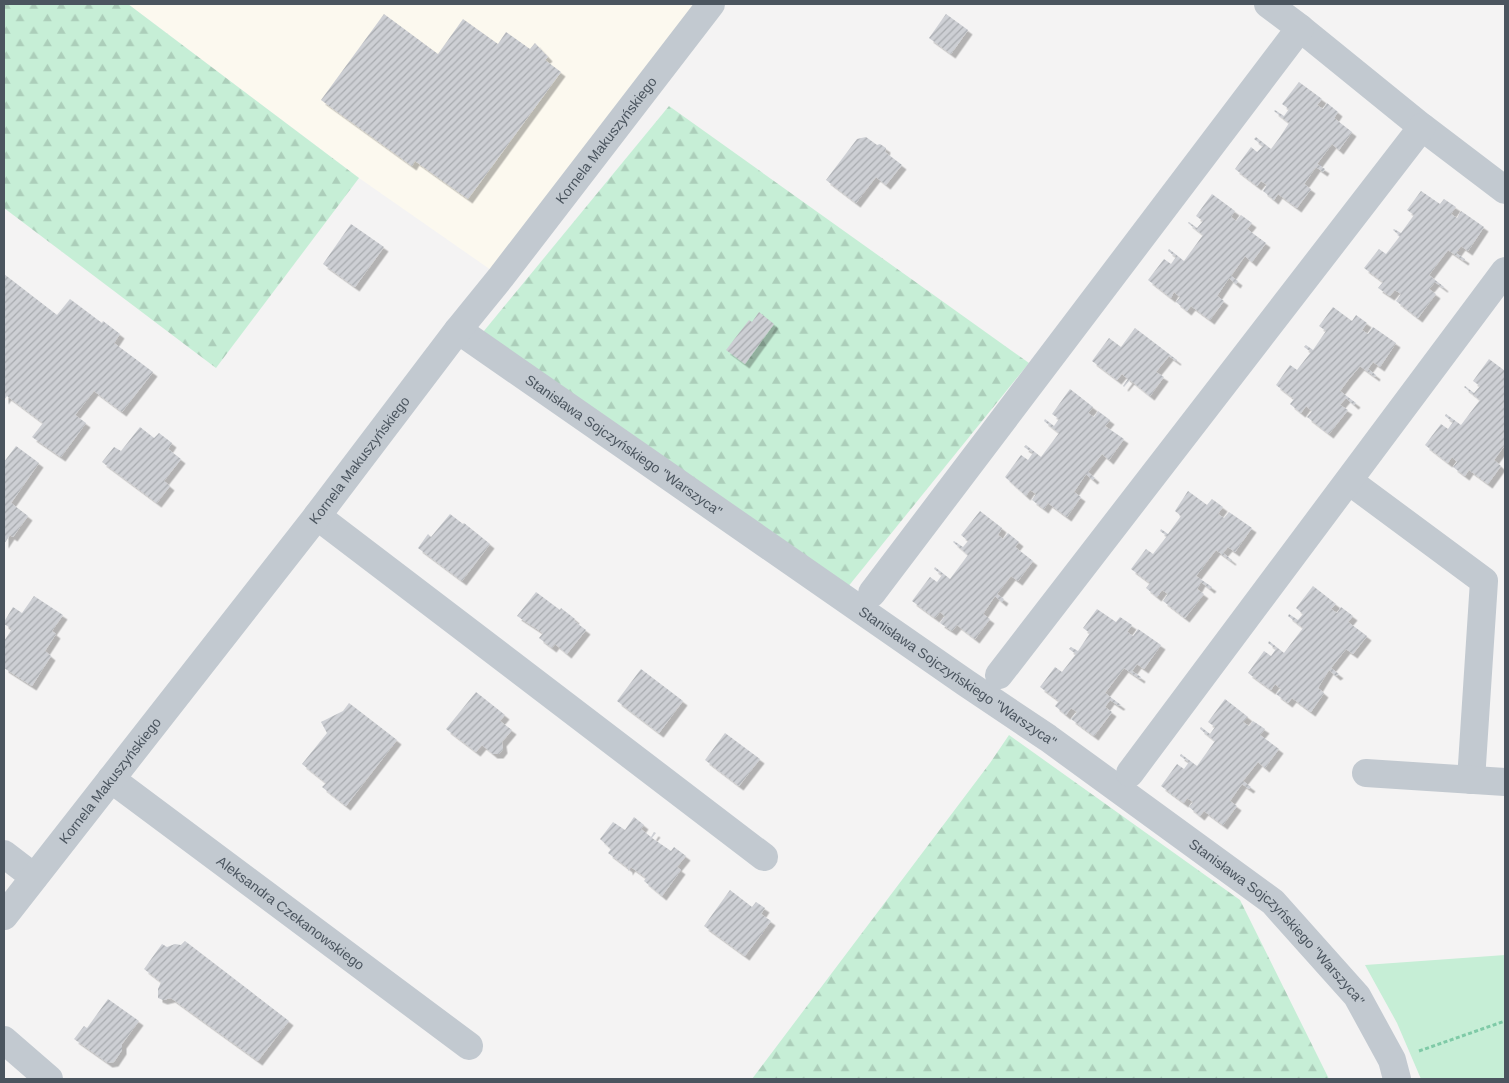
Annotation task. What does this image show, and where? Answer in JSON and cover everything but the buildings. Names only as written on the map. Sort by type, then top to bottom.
[{"type":"street","name":"Kornela Makuszyńskiego","points":[[4,916],[317,516],[458,330],[711,4]]},
{"type":"street","points":[[1268,4],[1422,127],[1505,190]]},
{"type":"street","points":[[872,593],[1300,28]]},
{"type":"street","points":[[999,675],[1422,127]]},
{"type":"street","points":[[1130,773],[1505,271]]},
{"type":"street","name":"Stanisława Sojczyńskiego \"Warszyca\"","points":[[458,330],[1048,738],[1273,902],[1357,996],[1395,1069]]},
{"type":"street","points":[[1348,480],[1484,581],[1471,780]]},
{"type":"street","points":[[317,516],[764,857]]},
{"type":"street","points":[[1366,773],[1505,782]]},
{"type":"street","name":"Aleksandra Czekanowskiego","points":[[111,779],[469,1046]]},
{"type":"street","points":[[4,854],[34,877]]},
{"type":"street","points":[[4,1040],[49,1079]]},
{"type":"path","points":[[1395,1069],[1505,1021]]},
{"type":"shaded area","points":[[128,4],[711,4],[501,277],[359,178]]},
{"type":"green space","points":[[4,4],[128,4],[359,178],[216,368],[4,208]]},
{"type":"green space","points":[[669,106],[1029,363],[847,588],[479,337]]},
{"type":"green space","points":[[1009,735],[1240,900],[1329,1079],[752,1079],[990,763]]},
{"type":"green space","points":[[1505,955],[1505,1079],[1421,1079],[1397,1023],[1365,965]]}]
